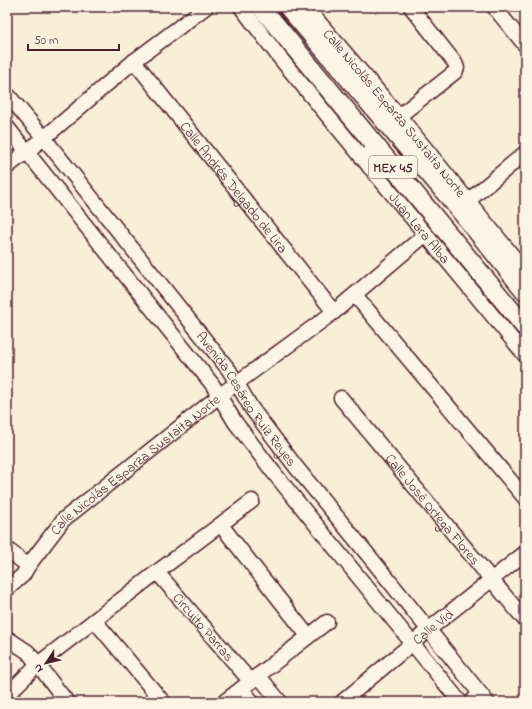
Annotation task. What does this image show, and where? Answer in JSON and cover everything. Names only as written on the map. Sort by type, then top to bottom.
[{"type":"main road","name":"MEX 45","points":[[261,7],[525,327]]},
{"type":"main road","name":"MEX 45","points":[[288,7],[459,209],[525,291]]},
{"type":"main road","points":[[306,28],[330,36]]},
{"type":"main road","points":[[396,134],[397,114]]},
{"type":"main road","points":[[371,166],[374,144]]},
{"type":"street","points":[[7,167],[44,138],[134,61],[206,7]]},
{"type":"street","name":"Juan Lara Alba","points":[[241,7],[280,58],[371,166],[525,355]]},
{"type":"street","name":"Calle Nicolás Esparza Sustaita Norte","points":[[306,7],[397,114],[525,271]]},
{"type":"street","points":[[397,114],[455,72],[457,68],[455,63],[411,7]]},
{"type":"street","points":[[494,7],[525,45]]},
{"type":"street","points":[[280,58],[294,46]]},
{"type":"street","name":"Calle Andrés Delgado de Lira","points":[[134,61],[334,312]]},
{"type":"street","name":"Avenida Cesáreo Ruiz Reyes","points":[[7,94],[44,138],[229,370],[252,409],[296,467],[428,630],[479,699]]},
{"type":"street","name":"Avenida Cesáreo Ruiz Reyes","points":[[7,127],[212,384],[236,422],[274,473],[460,702]]},
{"type":"street","name":"Calle Nicolás Esparza Sustaita Norte","points":[[468,201],[525,153]]},
{"type":"street","name":"Calle Nicolás Esparza Sustaita Norte","points":[[7,589],[23,576],[28,566],[63,520],[219,396],[334,312],[426,234]]},
{"type":"street","points":[[355,295],[525,498]]},
{"type":"street","name":"Calle José Ortega Flores","points":[[341,398],[525,620]]},
{"type":"street","points":[[7,695],[38,664],[252,501]]},
{"type":"street","points":[[221,525],[308,636]]},
{"type":"street","points":[[7,549],[28,566]]},
{"type":"street","name":"Calle Vid","points":[[342,702],[412,643],[525,553]]},
{"type":"street","name":"Circuito Parras","points":[[157,572],[250,682],[280,702]]},
{"type":"street","points":[[94,621],[163,702]]},
{"type":"street","points":[[224,702],[327,622]]},
{"type":"street","points":[[7,638],[28,652],[68,702]]},
{"type":"street","name":"Circuito Parras","points":[[250,682],[252,702]]}]
